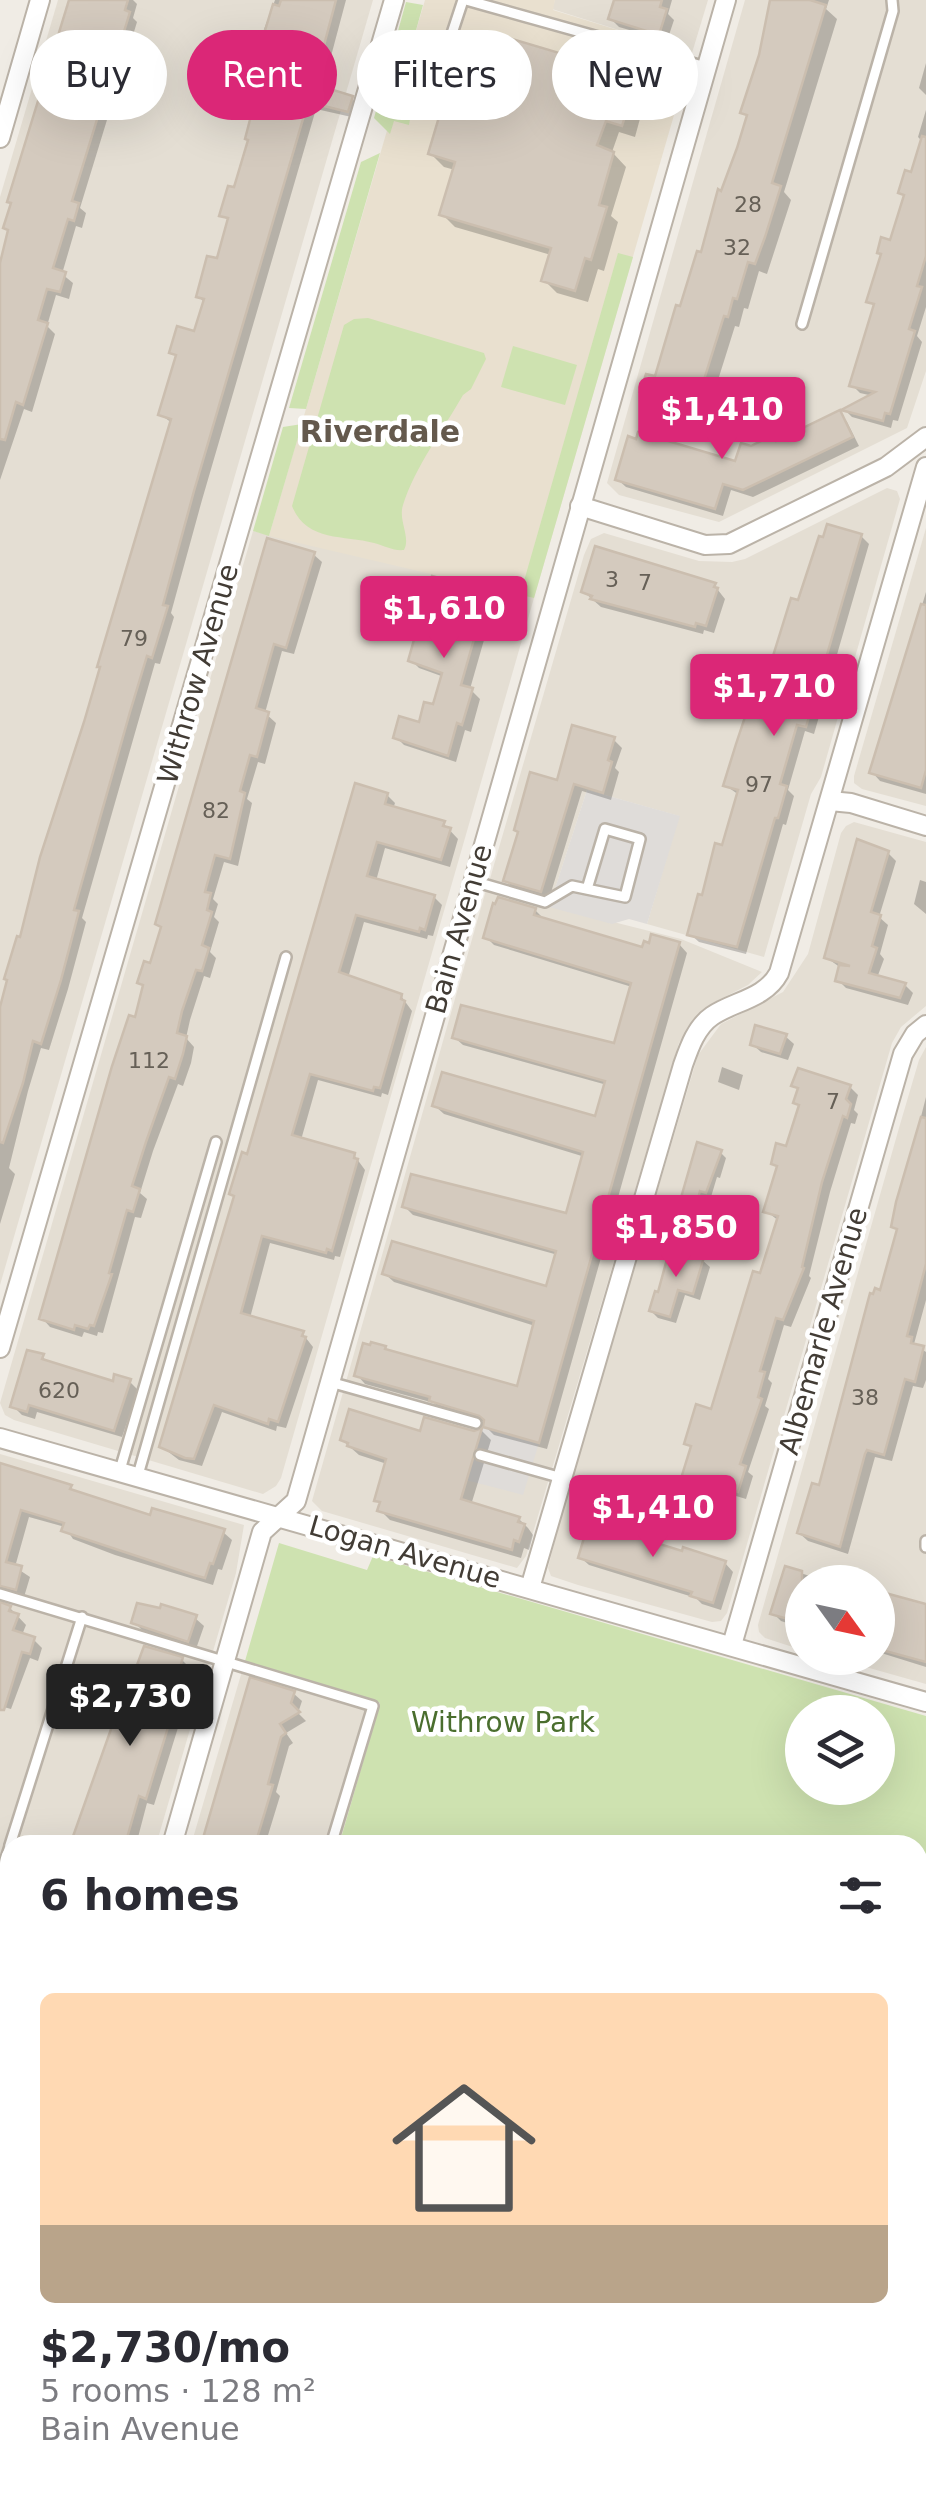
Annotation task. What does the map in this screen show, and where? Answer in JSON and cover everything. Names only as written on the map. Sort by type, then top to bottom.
[{"type":"street","points":[[0,138],[40,0]]},
{"type":"street","name":"Withrow Avenue","points":[[0,1348],[394,0]]},
{"type":"street","name":"Bain Avenue","points":[[175,1835],[262,1532],[296,1502],[726,0]]},
{"type":"street","points":[[580,506],[704,544],[729,544],[886,466],[926,437]]},
{"type":"street","points":[[530,1588],[683,1065],[707,1020],[762,992],[775,980],[926,467]]},
{"type":"street","points":[[830,801],[851,803],[926,826]]},
{"type":"street","name":"Albemarle Avenue","points":[[732,1645],[902,1054],[926,1025]]},
{"type":"street","name":"Logan Avenue","points":[[0,1438],[926,1702]]},
{"type":"lane","points":[[454,30],[464,0],[706,66]]},
{"type":"lane","points":[[802,324],[893,11],[892,0]]},
{"type":"lane","points":[[473,881],[545,902],[572,886],[624,897],[640,839],[605,828],[587,889]]},
{"type":"lane","points":[[129,1473],[286,957]]},
{"type":"lane","points":[[129,1473],[216,1142]]},
{"type":"lane","points":[[330,1382],[476,1422]]},
{"type":"lane","points":[[480,1455],[562,1478]]},
{"type":"lane","points":[[0,1594],[373,1706],[334,1835]]},
{"type":"lane","points":[[13,1835],[82,1617]]},
{"type":"shaded area","points":[[58,0],[373,0],[364,30],[357,30],[357,55],[0,1285],[0,197],[30,95],[30,120],[167,120],[167,30],[49,30]]},
{"type":"shaded area","points":[[425,0],[555,0],[553,10],[618,30],[552,30],[552,120],[673,120],[534,598],[269,536],[390,120],[532,120],[532,30],[416,30]]},
{"type":"shaded area","points":[[555,0],[708,0],[698,33],[698,30],[619,30],[552,9]]},
{"type":"shaded area","points":[[745,0],[926,0],[926,371],[907,428],[719,522],[619,495],[607,483]]},
{"type":"shaded area","points":[[887,488],[897,491],[900,499],[821,777],[811,794],[764,957],[647,924],[679,816],[587,790],[553,895],[539,898],[489,882],[591,539],[604,533],[699,561],[732,562]]},
{"type":"shaded area","points":[[926,528],[926,806],[862,789],[854,783],[854,776]]},
{"type":"shaded area","points":[[253,531],[534,598],[281,1478],[263,1494],[14,1420],[5,1415],[0,1403]]},
{"type":"shaded area","points":[[587,790],[680,816],[647,924],[629,919],[612,924],[549,907]]},
{"type":"shaded area","points":[[854,822],[926,842],[926,1006],[901,1027],[892,1043],[727,1613],[721,1621],[712,1622],[551,1576],[548,1568],[565,1500],[698,1055],[721,1024],[783,992],[808,954],[841,833]]},
{"type":"shaded area","points":[[486,890],[681,939],[762,972],[748,985],[709,1005],[679,1043],[526,1556],[517,1568],[322,1511],[312,1501]]},
{"type":"shaded area","points":[[926,1047],[926,1684],[894,1675],[895,1565],[785,1565],[785,1644],[765,1638],[758,1625],[919,1060]]},
{"type":"shaded area","points":[[483,1427],[539,1443],[523,1495],[466,1480]]},
{"type":"shaded area","points":[[0,1454],[244,1525],[236,1573],[159,1835],[0,1835]]},
{"type":"shaded area","points":[[245,1661],[380,1702],[342,1835],[194,1835]]},
{"type":"green space","points":[[406,2],[423,5],[416,30],[398,30]]},
{"type":"green space","points":[[376,120],[410,120],[409,125],[394,121],[390,134]]},
{"type":"green space","points":[[380,153],[306,409],[289,408],[361,162]]},
{"type":"green space","points":[[618,253],[633,257],[534,598],[520,595]]},
{"type":"green space","points":[[368,318],[484,353],[486,359],[408,491],[402,511],[404,550],[316,531],[298,518],[292,506],[344,325]]},
{"type":"green space","points":[[513,346],[577,365],[565,405],[501,387]]},
{"type":"green space","points":[[302,424],[269,536],[253,531],[283,427]]},
{"type":"green space","name":"Withrow Park","points":[[279,1543],[367,1570],[373,1556],[853,1695],[785,1695],[785,1805],[895,1805],[895,1707],[926,1716],[926,1835],[342,1835],[380,1703],[245,1661]]},
{"type":"building","points":[[69,0],[128,0],[125,10],[130,12],[124,30],[60,30]]},
{"type":"building","points":[[281,0],[336,0],[328,30],[265,30],[273,4],[279,6]]},
{"type":"building","points":[[614,0],[662,0],[660,7],[667,9],[661,30],[643,30],[608,19]]},
{"type":"building","points":[[770,0],[810,0],[826,5],[772,183],[781,186],[765,237],[755,264],[748,262],[728,317],[724,316],[702,386],[691,383],[685,405],[640,392],[646,374],[655,376],[676,305],[680,306],[697,251],[701,252],[718,189],[721,191],[737,148],[747,115],[740,113],[759,55]]},
{"type":"building","points":[[532,45],[552,51],[552,120],[624,120],[622,126],[606,121],[597,145],[614,152],[599,205],[607,207],[591,260],[585,258],[575,291],[541,281],[551,248],[439,215],[455,162],[428,154],[438,120],[532,120]]},
{"type":"building","points":[[337,91],[353,96],[348,112],[337,109]]},
{"type":"building","points":[[32,120],[97,120],[72,201],[79,203],[74,221],[68,219],[53,268],[66,272],[60,292],[47,289],[38,320],[48,323],[23,405],[16,402],[5,440],[0,439],[0,263],[8,230],[3,228],[11,203],[7,202]]},
{"type":"building","points":[[250,120],[303,120],[194,491],[163,605],[168,606],[152,658],[147,656],[74,910],[79,911],[61,980],[41,1044],[33,1041],[3,1143],[0,1007],[7,980],[4,979],[17,936],[20,937],[40,857],[84,722],[171,419],[158,415],[176,355],[169,353],[177,326],[194,331],[204,299],[196,297],[207,256],[217,258],[228,218],[219,216],[228,186],[234,187],[248,140],[245,139]]},
{"type":"building","points":[[922,136],[926,137],[926,256],[917,286],[922,287],[909,329],[915,331],[890,414],[885,413],[883,421],[841,410],[875,392],[849,386],[874,304],[866,302],[881,254],[877,253],[881,237],[890,240],[904,195],[898,193],[905,170],[911,172]]},
{"type":"building","points":[[840,410],[853,437],[743,490],[723,484],[715,509],[615,480],[628,436],[636,439],[638,432],[735,461],[741,443],[751,446],[773,435],[776,441]]},
{"type":"building","points":[[827,524],[862,534],[806,727],[797,725],[780,784],[787,786],[737,947],[687,935],[715,843],[722,845],[738,790],[723,786],[746,714],[755,714],[791,598],[798,600],[819,536],[823,537]]},
{"type":"building","points":[[267,538],[315,552],[286,648],[274,644],[256,708],[269,712],[257,757],[250,755],[240,791],[245,793],[230,859],[215,855],[205,892],[211,893],[207,910],[212,912],[202,945],[209,948],[202,971],[196,970],[182,1011],[177,1033],[187,1036],[183,1054],[175,1079],[169,1077],[146,1142],[132,1186],[140,1189],[133,1212],[127,1210],[109,1273],[112,1274],[94,1326],[88,1329],[75,1325],[74,1330],[39,1319],[112,1066],[129,1015],[135,1017],[143,985],[137,983],[144,961],[150,963],[161,927],[155,924]]},
{"type":"building","points":[[595,546],[716,583],[714,587],[718,588],[706,626],[696,623],[695,627],[590,599],[592,596],[581,592]]},
{"type":"building","points":[[432,576],[493,593],[486,614],[482,612],[461,685],[473,688],[448,756],[393,738],[399,716],[419,722],[424,702],[433,704],[442,673],[408,661]]},
{"type":"building","points":[[921,604],[926,605],[926,770],[921,788],[869,773]]},
{"type":"building","points":[[572,725],[615,737],[603,793],[574,784],[541,892],[503,881],[530,772],[557,780]]},
{"type":"building","points":[[355,783],[388,793],[385,804],[445,821],[443,826],[451,828],[441,860],[377,842],[367,876],[435,895],[425,930],[420,928],[419,932],[356,915],[339,972],[402,994],[405,1001],[380,1088],[374,1087],[373,1091],[310,1074],[292,1135],[355,1153],[354,1158],[358,1159],[332,1251],[327,1249],[326,1253],[262,1236],[241,1313],[304,1331],[302,1336],[306,1337],[278,1422],[269,1419],[268,1424],[214,1405],[194,1459],[185,1458],[159,1447],[234,1196],[229,1194],[242,1152],[247,1154]]},
{"type":"building","points":[[857,839],[889,851],[871,912],[881,915],[869,973],[906,983],[900,998],[835,981],[839,965],[850,966],[824,958]]},
{"type":"building","points":[[498,897],[536,908],[534,915],[642,947],[644,941],[649,943],[651,934],[680,942],[539,1443],[483,1427],[484,1420],[479,1416],[429,1401],[430,1397],[354,1376],[363,1343],[371,1342],[517,1386],[534,1321],[382,1274],[392,1241],[546,1286],[556,1251],[402,1207],[411,1174],[566,1213],[583,1152],[432,1106],[442,1072],[595,1116],[605,1081],[452,1038],[461,1005],[614,1043],[631,983],[483,938]]},
{"type":"building","points":[[755,1025],[787,1034],[780,1054],[750,1045]]},
{"type":"building","points":[[798,1068],[851,1085],[846,1099],[851,1104],[847,1118],[843,1116],[822,1182],[804,1268],[783,1320],[776,1318],[760,1371],[765,1372],[758,1397],[762,1399],[740,1464],[746,1466],[738,1492],[728,1489],[720,1518],[677,1506],[674,1501],[691,1446],[684,1444],[696,1404],[711,1409],[753,1271],[760,1273],[778,1216],[763,1212],[777,1166],[771,1164],[776,1143],[786,1146],[799,1105],[793,1103],[798,1088],[791,1086]]},
{"type":"building","points":[[921,1117],[926,1118],[926,1264],[907,1336],[912,1337],[911,1343],[924,1346],[915,1382],[905,1379],[884,1455],[867,1450],[865,1454],[840,1547],[797,1533],[812,1483],[819,1485],[870,1293],[875,1288],[880,1290],[897,1229],[891,1227],[896,1202]]},
{"type":"building","points":[[697,1142],[722,1150],[706,1193],[700,1191],[684,1248],[668,1243]]},
{"type":"building","points":[[670,1248],[704,1257],[693,1294],[678,1290],[670,1317],[649,1311]]},
{"type":"building","points":[[27,1350],[44,1354],[42,1359],[113,1381],[114,1374],[131,1379],[114,1431],[29,1405],[27,1412],[10,1407]]},
{"type":"building","points":[[349,1409],[420,1431],[424,1417],[474,1431],[482,1428],[461,1499],[520,1517],[518,1522],[525,1524],[519,1542],[514,1540],[512,1550],[377,1511],[380,1502],[374,1501],[386,1459],[340,1440]]},
{"type":"building","points":[[0,1463],[150,1515],[152,1508],[225,1529],[213,1564],[210,1563],[205,1578],[194,1575],[61,1531],[64,1523],[21,1510],[6,1562],[22,1566],[16,1590],[0,1586]]},
{"type":"building","points":[[602,1519],[644,1535],[643,1539],[726,1561],[713,1603],[690,1596],[692,1592],[578,1558],[587,1528],[598,1532]]},
{"type":"building","points":[[785,1566],[785,1618],[770,1614]]},
{"type":"building","points":[[895,1596],[926,1604],[926,1662],[895,1654]]},
{"type":"building","points":[[0,1602],[19,1614],[13,1630],[35,1637],[30,1654],[22,1652],[4,1710],[0,1710]]},
{"type":"building","points":[[137,1603],[160,1608],[161,1604],[197,1615],[188,1642],[131,1623]]},
{"type":"building","points":[[144,1646],[183,1657],[169,1706],[174,1708],[146,1799],[139,1796],[128,1835],[73,1835],[115,1718],[108,1715],[115,1694],[119,1696],[125,1674],[133,1676]]},
{"type":"building","points":[[250,1677],[295,1691],[291,1703],[300,1712],[280,1724],[286,1733],[281,1737],[268,1784],[273,1785],[258,1835],[204,1835]]},
{"type":"district","name":"Riverdale","points":[[380,431]]}]
